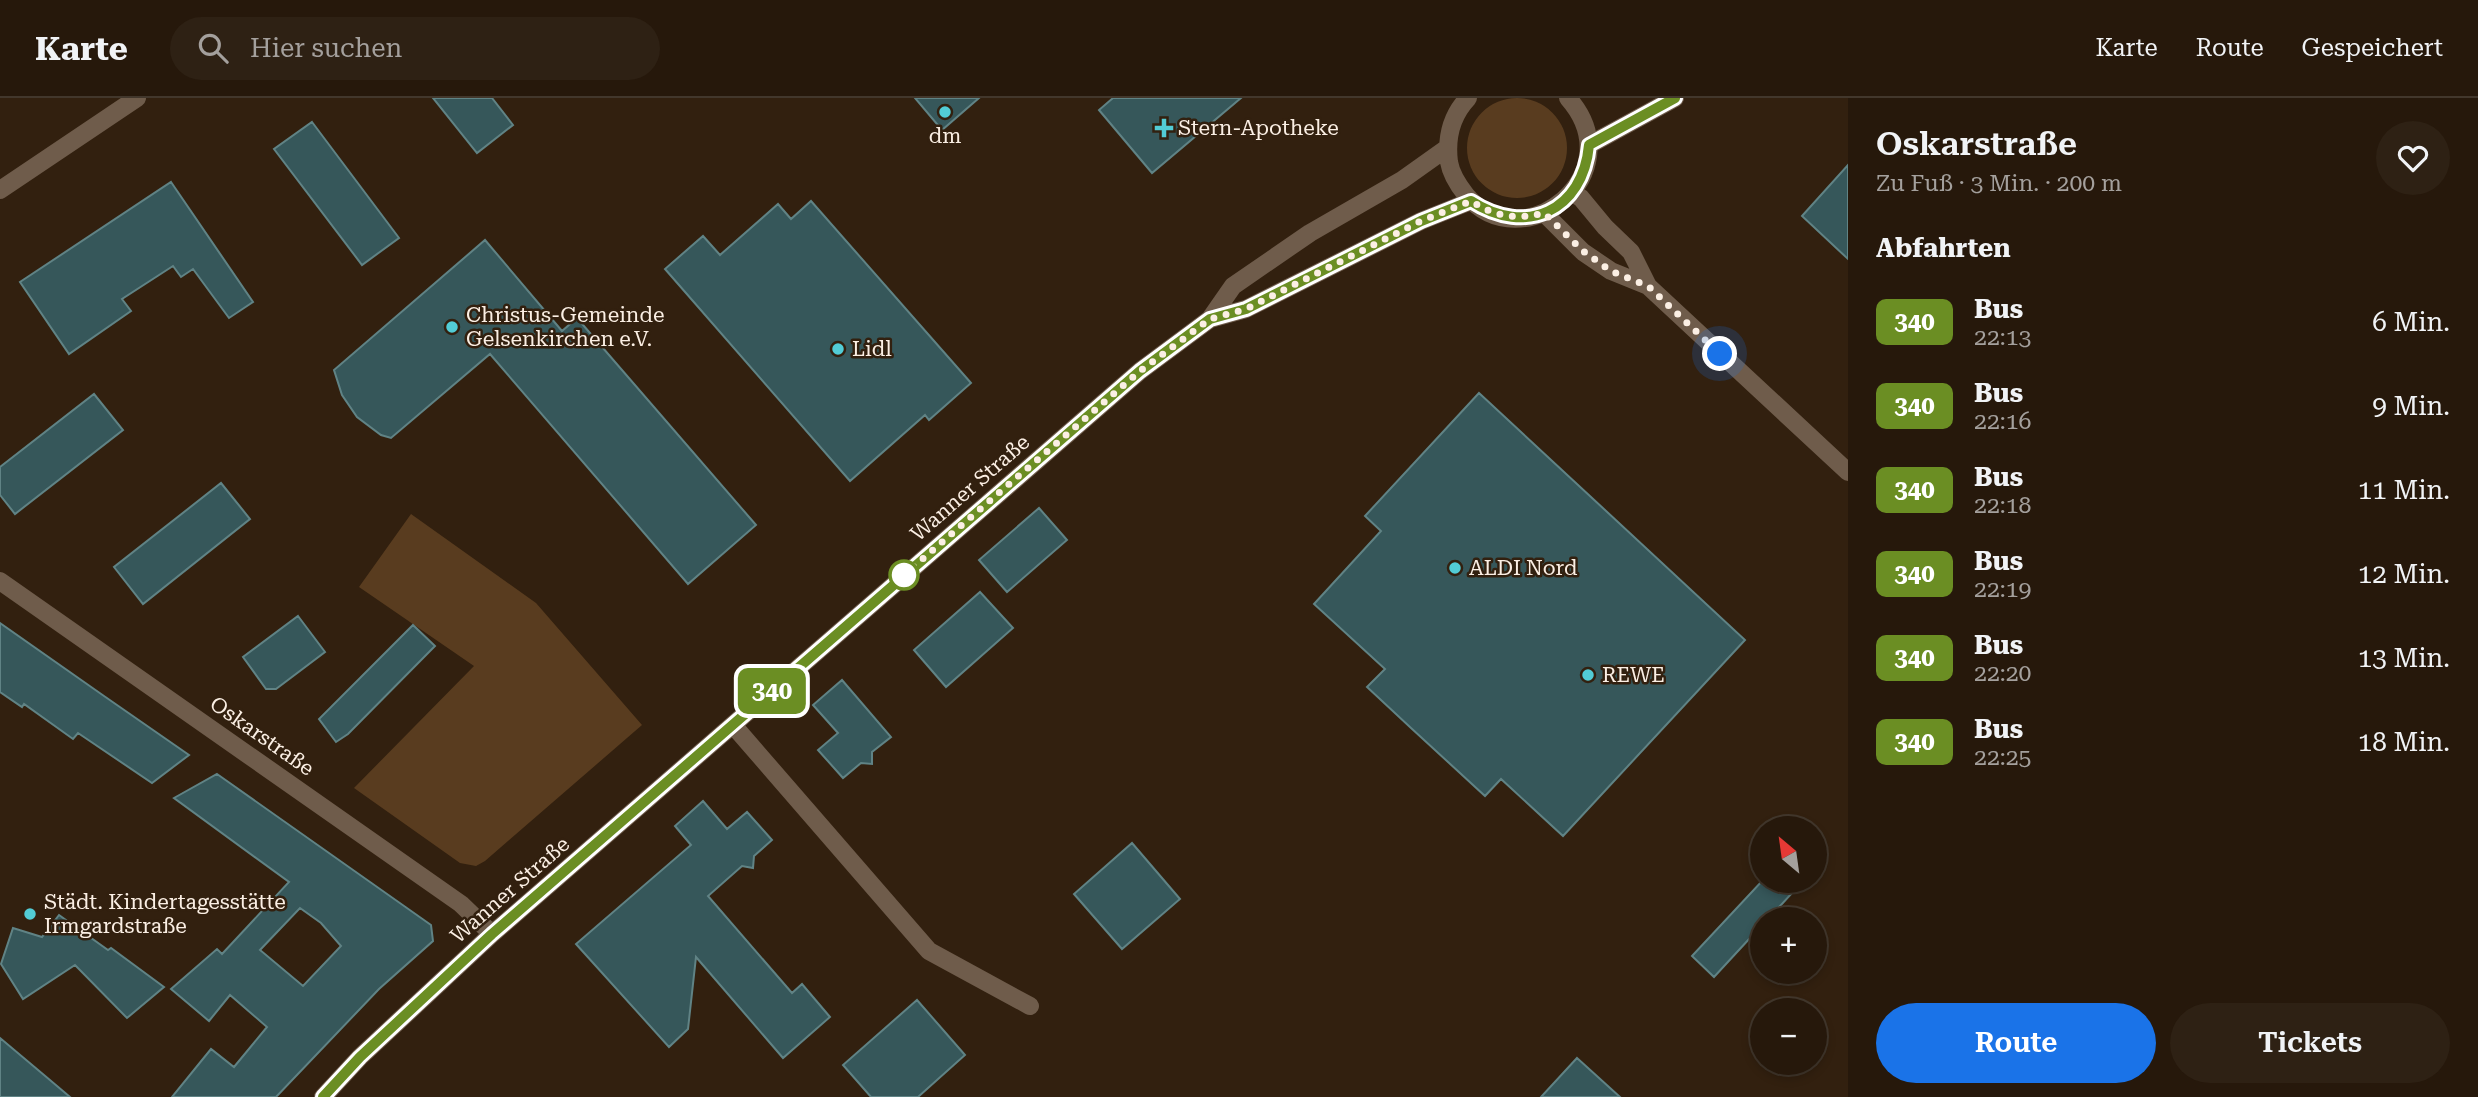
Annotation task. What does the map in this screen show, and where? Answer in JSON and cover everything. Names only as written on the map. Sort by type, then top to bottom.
[{"type":"street","points":[[0,190],[137,98]]},
{"type":"street","points":[[1466,99],[1455,114],[1449,130],[1447,148],[1454,176],[1471,201],[1487,211],[1506,217],[1525,218],[1560,205],[1573,192],[1585,170],[1589,145],[1581,117],[1568,98]]},
{"type":"street","points":[[1589,145],[1675,98]]},
{"type":"street","name":"Wanner Straße","points":[[323,1097],[360,1057],[492,934],[1140,371],[1210,319],[1233,286],[1310,233],[1402,180],[1447,148]]},
{"type":"street","points":[[1573,192],[1631,252],[1648,286],[1848,472]]},
{"type":"street","name":"Wanner Straße","points":[[1210,319],[1246,309],[1421,221],[1471,201]]},
{"type":"street","points":[[1544,213],[1583,251],[1611,271],[1648,286]]},
{"type":"street","name":"Oskarstraße","points":[[0,580],[461,904],[492,934]]},
{"type":"street","points":[[733,725],[929,951],[1030,1006]]},
{"type":"shaded area","points":[[1517,98],[1536,101],[1553,112],[1564,129],[1567,148],[1564,167],[1553,184],[1536,195],[1517,198],[1498,195],[1481,184],[1470,167],[1467,148],[1470,129],[1481,112],[1498,101]]},
{"type":"shaded area","points":[[411,514],[536,603],[642,725],[476,866],[460,863],[354,788],[474,666],[359,587]]},
{"type":"building","points":[[433,98],[492,98],[513,125],[477,153]]},
{"type":"building","name":"dm","points":[[915,98],[979,98],[942,130]]},
{"type":"building","points":[[1113,98],[1241,98],[1152,173],[1099,110]]},
{"type":"building","points":[[312,122],[399,238],[362,265],[274,149]]},
{"type":"building","points":[[1848,165],[1848,259],[1802,216]]},
{"type":"building","points":[[171,182],[253,302],[229,318],[193,269],[181,277],[173,266],[122,299],[131,311],[69,354],[20,282]]},
{"type":"building","name":"Lidl","points":[[811,201],[971,383],[929,420],[925,415],[850,481],[665,269],[703,236],[720,255],[778,204],[791,219]]},
{"type":"building","points":[[485,240],[562,331],[577,318],[756,525],[688,584],[490,354],[391,438],[381,435],[357,417],[342,395],[334,370]]},
{"type":"building","points":[[1479,393],[1745,640],[1563,836],[1501,779],[1485,796],[1411,728],[1367,687],[1385,669],[1314,604],[1381,531],[1365,516]]},
{"type":"building","points":[[94,394],[123,430],[15,514],[0,495],[0,467]]},
{"type":"building","points":[[221,483],[250,519],[143,604],[114,567]]},
{"type":"building","points":[[1039,508],[1067,540],[1007,592],[979,560]]},
{"type":"building","points":[[980,592],[1013,628],[946,687],[914,650]]},
{"type":"building","points":[[298,616],[325,652],[276,689],[266,689],[243,657]]},
{"type":"building","points":[[0,623],[189,755],[152,783],[78,733],[73,739],[24,704],[22,707],[0,692]]},
{"type":"building","points":[[413,625],[435,646],[348,734],[336,742],[319,719]]},
{"type":"building","points":[[842,680],[891,737],[872,752],[872,764],[861,763],[843,778],[818,750],[838,733],[813,705]]},
{"type":"building","points":[[217,774],[431,925],[433,941],[379,989],[276,1097],[172,1097],[211,1049],[234,1067],[267,1027],[230,995],[209,1021],[171,989],[217,949],[222,954],[289,882],[174,798]],"holes":[[[300,908],[321,923],[341,946],[303,986],[260,950]]]},
{"type":"building","points":[[703,801],[727,829],[747,812],[772,840],[754,856],[753,868],[742,866],[708,896],[792,993],[802,984],[830,1017],[783,1058],[696,957],[688,1029],[669,1047],[576,944],[691,845],[675,826]]},
{"type":"building","points":[[1132,843],[1180,899],[1122,949],[1074,894]]},
{"type":"building","points":[[1751,893],[1792,893],[1779,907],[1750,907],[1750,938],[1714,977],[1692,956]]},
{"type":"building","points":[[59,915],[108,950],[111,948],[164,987],[127,1018],[75,965],[23,999],[1,964],[13,928],[42,937]]},
{"type":"building","points":[[917,1000],[965,1055],[918,1097],[871,1097],[843,1065]]},
{"type":"building","points":[[0,1038],[44,1075],[70,1097],[0,1097]]},
{"type":"building","points":[[1577,1058],[1620,1097],[1541,1097]]},
{"type":"bus line","name":"340","points":[[323,1097],[360,1057],[492,934],[1140,371],[1210,319],[1246,309],[1421,221],[1471,201],[1487,211],[1506,217],[1525,218],[1544,213],[1560,205],[1573,192],[1582,178],[1589,145],[1675,98]]},
{"type":"place","name":"dm","points":[[945,112]]},
{"type":"place","name":"Stern-Apotheke","points":[[1164,128]]},
{"type":"place","name":"Christus-Gemeinde Gelsenkirchen e.V.","points":[[452,327]]},
{"type":"place","name":"Lidl","points":[[838,349]]},
{"type":"place","name":"ALDI Nord","points":[[1455,568]]},
{"type":"place","name":"REWE","points":[[1588,675]]},
{"type":"place","name":"Städt. Kindertagesstätte Irmgardstraße","points":[[30,914]]},
{"type":"route","points":[[904,575],[1140,371],[1210,319],[1246,309],[1421,221],[1471,201],[1487,211],[1506,217],[1525,218],[1544,213],[1583,251],[1611,271],[1648,286],[1720,354]]}]
